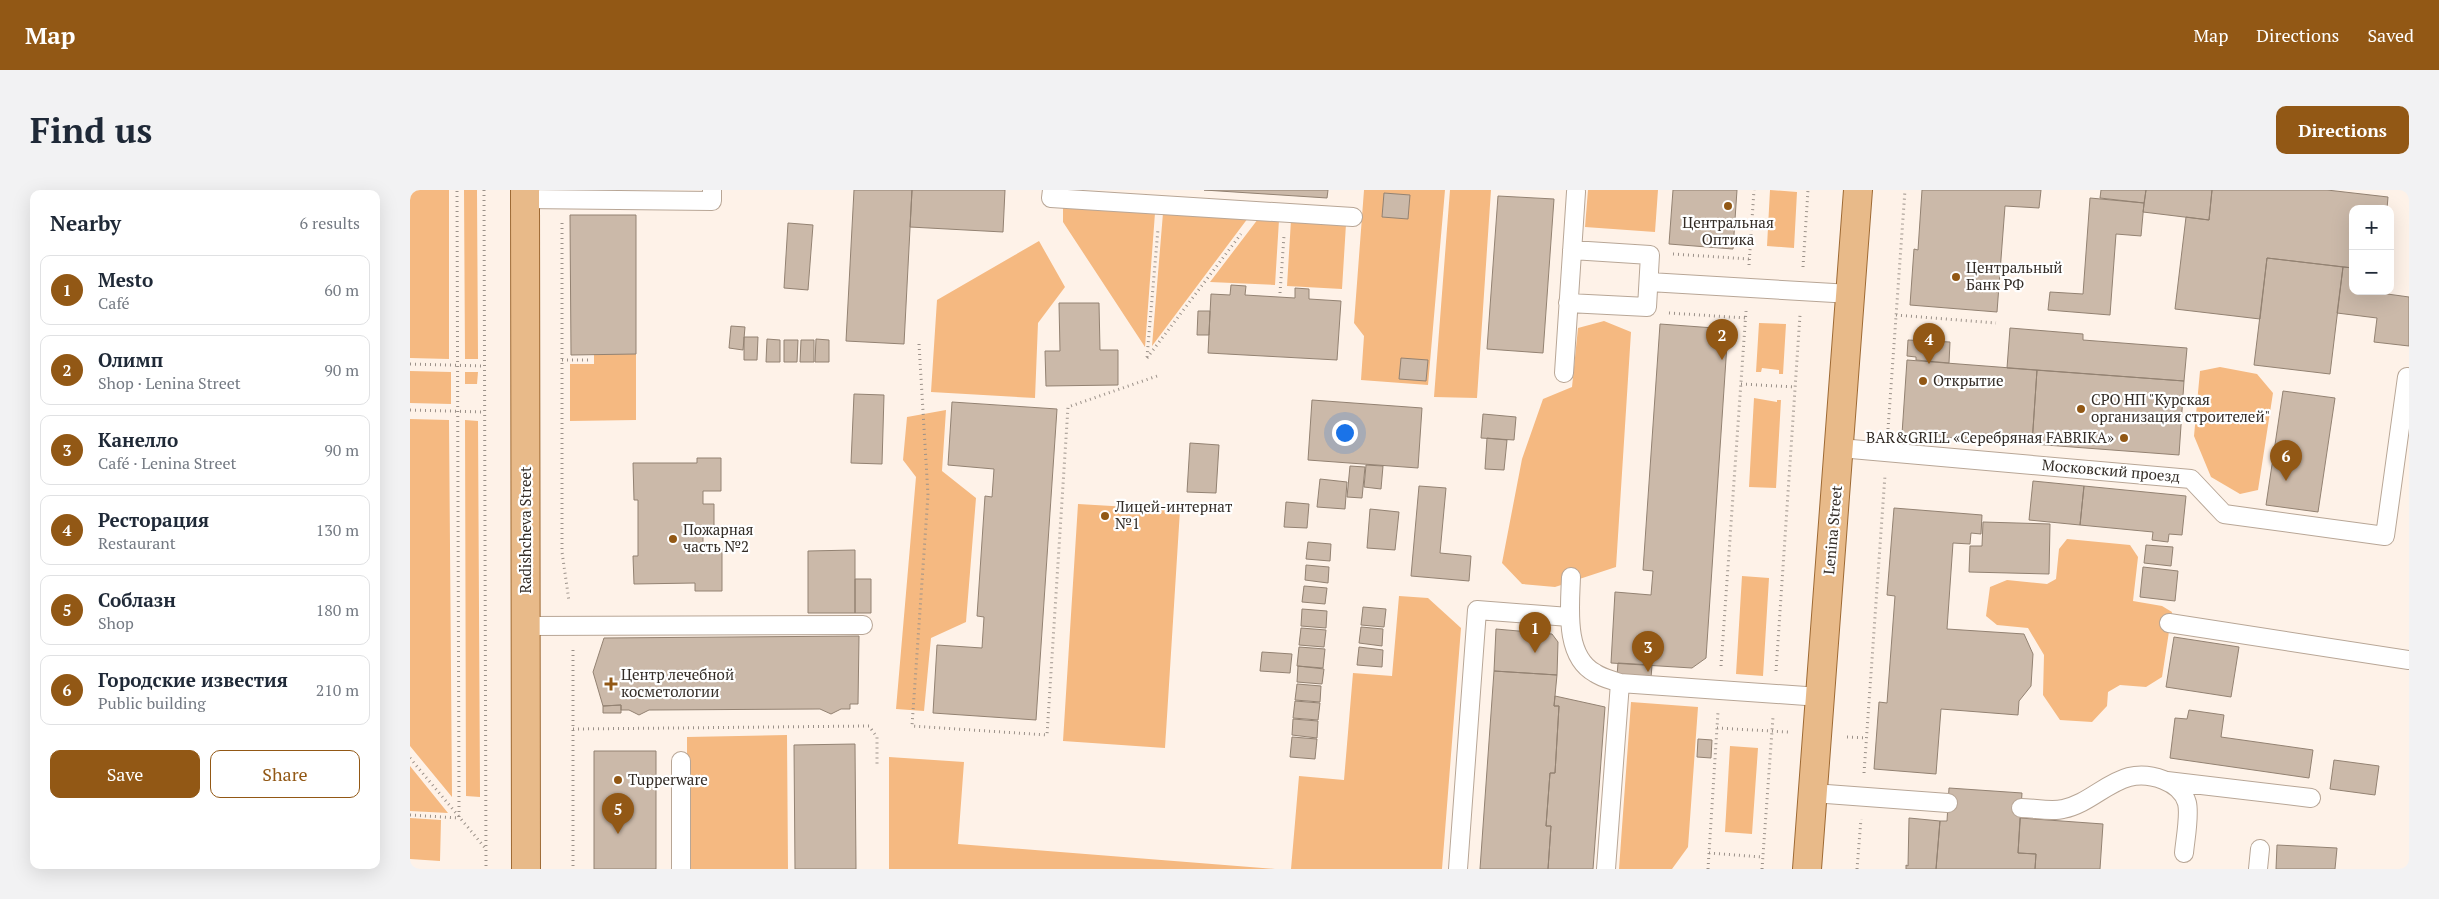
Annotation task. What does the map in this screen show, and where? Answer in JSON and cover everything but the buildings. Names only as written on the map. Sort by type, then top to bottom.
[{"type":"main road","name":"Lenina Street","points":[[1807,869],[1858,190]]},
{"type":"main road","name":"Radishcheva Street","points":[[525,194],[526,869]]},
{"type":"lane","points":[[525,194],[562,199],[712,201],[712,190]]},
{"type":"lane","points":[[1052,190],[1051,198],[1353,217]]},
{"type":"lane","points":[[1564,373],[1576,192]]},
{"type":"lane","points":[[1568,303],[1647,307],[1649,282],[1650,255],[1572,250]]},
{"type":"lane","points":[[1649,282],[1851,294]]},
{"type":"lane","name":"Московский проезд","points":[[1840,448],[2191,478],[2224,514],[2385,536],[2407,377]]},
{"type":"lane","points":[[1571,577],[1569,618],[1574,650],[1593,673],[1620,683],[1820,697]]},
{"type":"lane","points":[[1458,869],[1477,610],[1569,618]]},
{"type":"lane","points":[[2169,624],[2409,660]]},
{"type":"lane","points":[[527,626],[863,625]]},
{"type":"lane","points":[[1606,869],[1620,683]]},
{"type":"lane","points":[[681,761],[681,869]]},
{"type":"lane","points":[[2021,808],[2061,810],[2081,804],[2129,777],[2150,777],[2167,781],[2311,798]]},
{"type":"lane","points":[[2167,781],[2181,792],[2188,804],[2184,853]]},
{"type":"lane","points":[[1813,793],[1948,803]]},
{"type":"lane","points":[[2258,869],[2260,849]]},
{"type":"path","points":[[457,190],[459,818]]},
{"type":"path","points":[[484,190],[486,869]]},
{"type":"path","points":[[1708,869],[1754,190]]},
{"type":"path","points":[[1762,869],[1808,190]]},
{"type":"path","points":[[1887,438],[1904,190]]},
{"type":"path","points":[[562,199],[562,552],[573,626],[573,869]]},
{"type":"path","points":[[1160,205],[1147,358],[1258,211]]},
{"type":"path","points":[[1280,293],[1285,213]]},
{"type":"path","points":[[1670,254],[1750,259]]},
{"type":"path","points":[[1668,313],[1746,318]]},
{"type":"path","points":[[1896,315],[1996,323]]},
{"type":"path","points":[[919,344],[928,494],[912,726],[1047,735],[1068,407],[1160,375]]},
{"type":"path","points":[[562,360],[589,360]]},
{"type":"path","points":[[410,364],[484,366]]},
{"type":"path","points":[[1741,384],[1795,387]]},
{"type":"path","points":[[410,410],[484,412]]},
{"type":"path","points":[[1857,869],[1885,468]]},
{"type":"path","points":[[573,729],[869,726],[876,737],[878,766]]},
{"type":"path","points":[[410,758],[486,850]]},
{"type":"path","points":[[410,815],[459,818]]},
{"type":"path","points":[[1709,853],[1762,857]]},
{"type":"shaded area","points":[[410,190],[449,190],[449,359],[410,358]]},
{"type":"shaded area","points":[[464,190],[477,190],[478,359],[465,359]]},
{"type":"shaded area","points":[[1364,190],[1445,190],[1428,385],[1361,380],[1364,336],[1354,323]]},
{"type":"shaded area","points":[[1450,190],[1491,190],[1477,398],[1434,397]]},
{"type":"shaded area","points":[[1588,190],[1658,190],[1655,232],[1585,227]]},
{"type":"shaded area","points":[[1770,190],[1797,192],[1794,248],[1767,246]]},
{"type":"shaded area","points":[[1063,208],[1155,213],[1145,347],[1063,222]]},
{"type":"shaded area","points":[[1163,213],[1248,218],[1152,346]]},
{"type":"shaded area","points":[[1258,219],[1279,220],[1275,285],[1210,282]]},
{"type":"shaded area","points":[[1291,220],[1346,224],[1342,289],[1287,286]]},
{"type":"shaded area","points":[[1039,241],[1065,287],[1038,323],[1035,398],[931,392],[937,300]]},
{"type":"shaded area","points":[[1604,321],[1631,332],[1616,567],[1555,587],[1522,584],[1502,563],[1522,459],[1543,399],[1572,387],[1578,328]]},
{"type":"shaded area","points":[[1759,323],[1786,324],[1783,374],[1779,374],[1779,370],[1762,368],[1761,372],[1756,372]]},
{"type":"shaded area","points":[[594,354],[636,354],[636,420],[570,421],[570,364],[594,364]]},
{"type":"shaded area","points":[[2220,367],[2257,374],[2273,393],[2258,490],[2240,494],[2211,477],[2194,436],[2200,371]]},
{"type":"shaded area","points":[[410,371],[451,372],[451,404],[410,403]]},
{"type":"shaded area","points":[[465,372],[478,372],[477,384],[465,384]]},
{"type":"shaded area","points":[[1754,398],[1777,402],[1777,400],[1781,400],[1776,488],[1749,487]]},
{"type":"shaded area","points":[[946,410],[942,471],[976,498],[966,622],[931,638],[924,711],[896,709],[916,477],[903,460],[907,417]]},
{"type":"shaded area","points":[[410,419],[449,420],[452,797],[410,746]]},
{"type":"shaded area","points":[[465,420],[478,421],[480,797],[466,796]]},
{"type":"shaded area","points":[[1078,504],[1180,510],[1165,748],[1063,741]]},
{"type":"shaded area","points":[[2067,539],[2130,545],[2138,557],[2133,601],[2162,606],[2172,612],[2162,677],[2146,687],[2120,685],[2108,692],[2107,706],[2092,722],[2060,720],[2043,695],[2044,655],[2028,628],[1997,625],[1986,616],[1990,587],[2007,580],[2047,584],[2056,579],[2059,549]]},
{"type":"shaded area","points":[[1742,576],[1769,578],[1763,676],[1736,674]]},
{"type":"shaded area","points":[[1399,596],[1428,598],[1461,628],[1442,869],[1291,869],[1299,776],[1344,780],[1353,673],[1392,676]]},
{"type":"shaded area","points":[[1631,702],[1698,707],[1688,847],[1672,869],[1619,869]]},
{"type":"shaded area","points":[[787,735],[788,869],[687,869],[687,737]]},
{"type":"shaded area","points":[[1730,746],[1758,748],[1752,834],[1725,832]]},
{"type":"shaded area","points":[[889,757],[964,762],[958,844],[1275,869],[889,869]]},
{"type":"shaded area","points":[[410,766],[448,813],[410,811]]},
{"type":"shaded area","points":[[410,818],[441,820],[440,861],[410,859]]},
{"type":"place","name":"Центральная Оптика","points":[[1728,206]]},
{"type":"place","name":"Центральный Банк РФ","points":[[1956,277]]},
{"type":"place","name":"Олимп","points":[[1722,360]]},
{"type":"place","name":"Ресторация","points":[[1929,364]]},
{"type":"place","name":"Открытие","points":[[1923,381]]},
{"type":"place","name":"СРО НП \"Курская организация строителей\"","points":[[2081,409]]},
{"type":"place","name":"BAR&GRILL «Серебряная FABRIKA»","points":[[2124,438]]},
{"type":"place","name":"Городские известия","points":[[2286,481]]},
{"type":"place","name":"Лицей-интернат №1","points":[[1105,516]]},
{"type":"place","name":"Пожарная часть №2","points":[[673,539]]},
{"type":"place","name":"Mesto","points":[[1535,653]]},
{"type":"place","name":"Канелло","points":[[1648,672]]},
{"type":"place","name":"Центр лечебной косметологии","points":[[611,684]]},
{"type":"place","name":"Tupperware","points":[[618,780]]},
{"type":"place","name":"Соблазн","points":[[618,834]]}]
